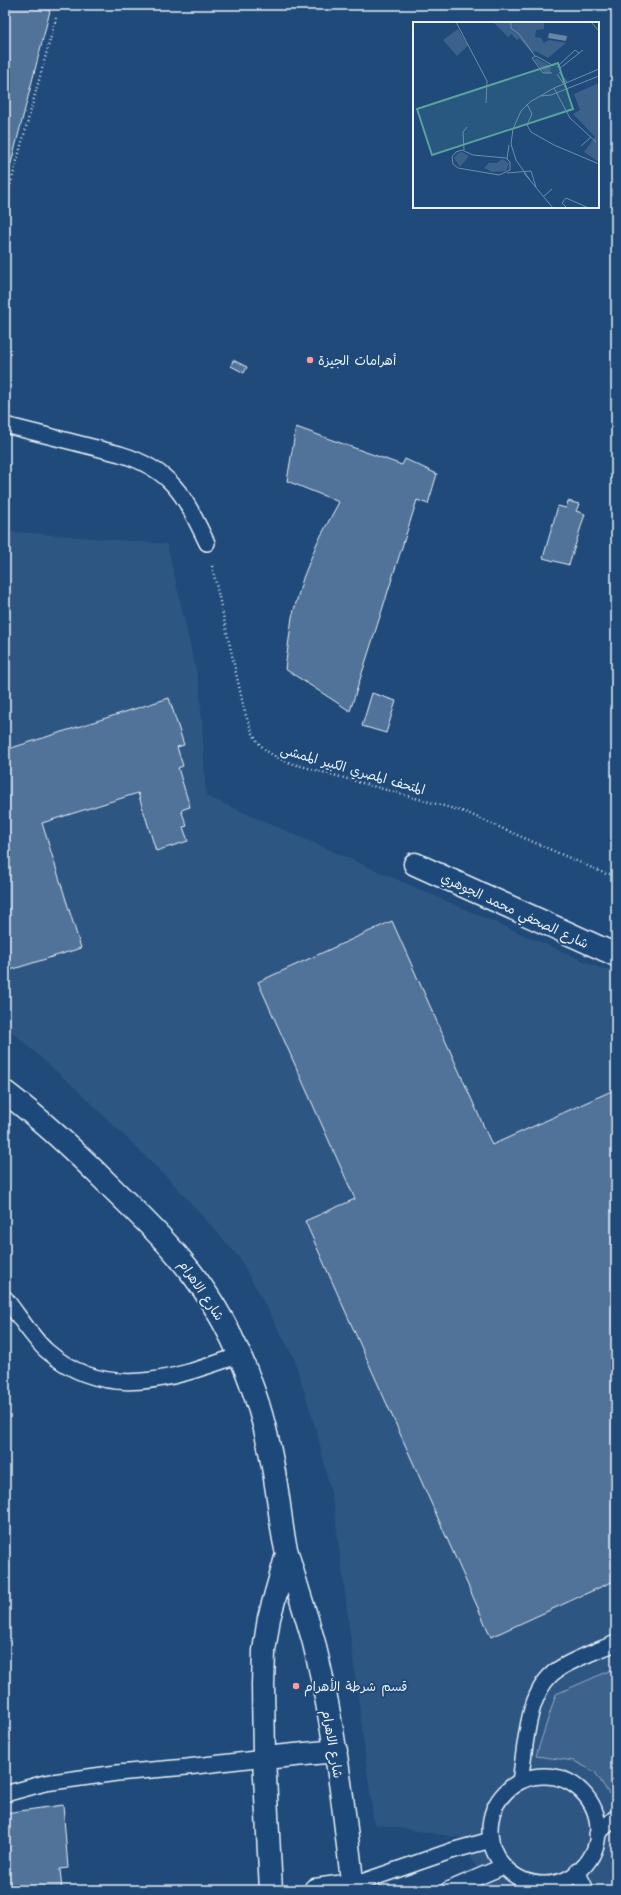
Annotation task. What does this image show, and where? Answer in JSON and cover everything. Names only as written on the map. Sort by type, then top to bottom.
[{"type":"street","name":"شارع الصحفي محمد الجوهري","points":[[415,864],[616,955]]},
{"type":"street","name":"شارع الاهرام","points":[[5,1092],[62,1139],[163,1239],[205,1291],[224,1322],[240,1355],[255,1393],[274,1472],[287,1554],[302,1600],[314,1646],[336,1752],[353,1888]]},
{"type":"street","name":"شارع الاهرام","points":[[271,1890],[264,1758],[262,1685],[264,1651],[270,1612],[287,1554]]},
{"type":"street","points":[[264,1758],[336,1752]]},
{"type":"street","points":[[314,1890],[353,1888]]},
{"type":"lane","points":[[5,424],[120,454],[154,468],[168,478],[180,492],[190,507],[207,543]]},
{"type":"lane","points":[[5,1298],[46,1350],[63,1364],[83,1374],[105,1380],[127,1383],[188,1373],[240,1355]]},
{"type":"lane","points":[[520,1781],[531,1711],[536,1696],[544,1682],[556,1671],[616,1643]]},
{"type":"lane","points":[[5,1794],[45,1782],[264,1758]]},
{"type":"lane","points":[[534,1776],[548,1776],[562,1778],[575,1785],[585,1794],[592,1806],[597,1820],[597,1834],[596,1844],[585,1864],[577,1871],[548,1887],[523,1880],[504,1866],[493,1849],[490,1826],[493,1812],[499,1799],[509,1789],[520,1781],[534,1776]]},
{"type":"lane","points":[[597,1834],[616,1817]]},
{"type":"lane","points":[[353,1888],[451,1851],[491,1840]]},
{"type":"lane","points":[[448,1890],[504,1866]]},
{"type":"lane","points":[[577,1871],[586,1890]]},
{"type":"path","points":[[5,204],[56,18]]},
{"type":"path","name":"المتحف المصري الكبير الممشى","points":[[207,543],[245,713],[251,731],[260,746],[273,756],[288,762],[465,812],[606,874],[616,874]]},
{"type":"shaded area","points":[[5,531],[167,544],[200,688],[206,796],[600,968],[616,970],[616,1890],[487,1890],[462,1838],[374,1824],[334,1507],[318,1436],[294,1358],[239,1257],[170,1180],[73,1086],[5,1026]]},
{"type":"shaded area","points":[[616,1668],[616,1787],[609,1794],[595,1772],[574,1761],[536,1756],[556,1694]]},
{"type":"building","points":[[5,5],[31,5],[50,11],[7,179],[5,179]]},
{"type":"building","points":[[233,360],[247,367],[244,373],[231,366]]},
{"type":"building","points":[[296,427],[402,465],[405,459],[437,474],[428,504],[417,500],[350,711],[285,669],[292,617],[303,578],[317,543],[339,502],[287,481]]},
{"type":"building","points":[[568,501],[579,504],[576,511],[585,514],[569,565],[543,558],[558,506],[566,508]]},
{"type":"building","points":[[372,693],[396,701],[386,733],[362,726]]},
{"type":"building","points":[[169,698],[184,745],[177,747],[183,766],[178,768],[190,807],[181,810],[187,826],[183,827],[188,841],[156,851],[138,793],[42,823],[81,948],[7,971],[5,965],[5,750]]},
{"type":"building","points":[[392,921],[492,1145],[616,1089],[616,1580],[491,1637],[305,1221],[355,1199],[258,982]]},
{"type":"building","points":[[63,1805],[68,1868],[60,1869],[62,1890],[5,1890],[5,1813]]},
{"type":"place","name":"أهرامات الجيزة","points":[[310,360]]},
{"type":"place","name":"قسم شرطة الأهرام","points":[[296,1686]]}]
